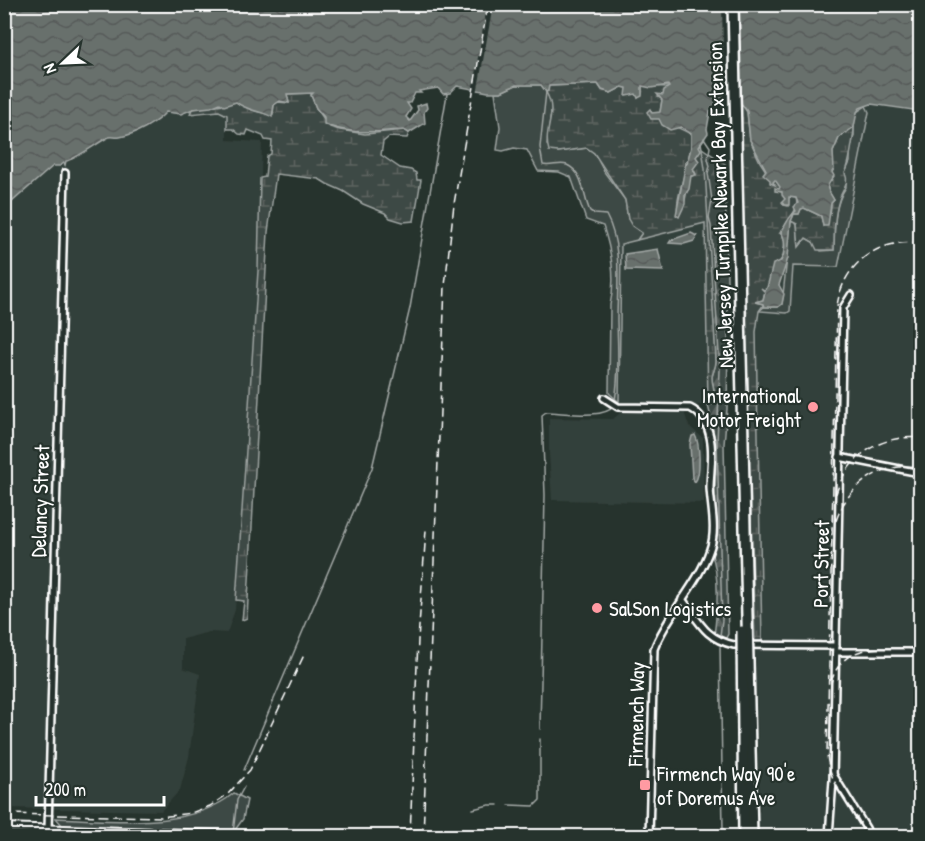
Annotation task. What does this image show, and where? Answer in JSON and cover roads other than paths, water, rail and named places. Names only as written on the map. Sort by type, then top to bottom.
[{"type":"highway","name":"New Jersey Turnpike Newark Bay Extension","points":[[728,4],[740,440],[744,837]]},
{"type":"highway","name":"New Jersey Turnpike Newark Bay Extension","points":[[733,4],[752,837]]},
{"type":"main road","points":[[4,828],[243,837]]},
{"type":"street","name":"Delancy Street","points":[[48,830],[65,173]]},
{"type":"street","name":"Port Street","points":[[830,837],[843,308],[851,295]]},
{"type":"street","name":"Firmench Way","points":[[604,398],[618,407],[690,408],[701,417],[711,439],[710,488],[713,528],[711,546],[702,569],[660,632],[654,649],[649,837]]},
{"type":"street","points":[[839,458],[921,473]]},
{"type":"street","points":[[682,599],[709,635],[720,642],[734,645],[921,652]]},
{"type":"street","points":[[833,773],[859,815],[869,837]]},
{"type":"water","points":[[5,5],[920,5],[920,111],[871,104],[860,108],[854,127],[839,138],[833,152],[834,169],[832,172],[834,176],[828,188],[834,200],[831,203],[828,226],[823,226],[821,216],[804,208],[799,214],[794,214],[791,221],[788,258],[779,285],[784,294],[782,304],[778,307],[764,307],[763,304],[755,302],[763,300],[765,292],[761,288],[764,290],[767,288],[773,264],[781,261],[784,244],[782,233],[780,233],[796,211],[794,207],[798,203],[796,198],[789,197],[789,205],[784,205],[782,202],[785,199],[782,192],[775,191],[775,188],[780,187],[775,180],[773,182],[775,185],[770,183],[770,180],[763,174],[766,170],[750,140],[747,111],[741,103],[724,99],[710,112],[708,133],[699,146],[701,150],[696,157],[699,161],[693,169],[696,175],[691,176],[689,189],[685,195],[685,204],[679,217],[676,215],[686,162],[691,148],[691,134],[681,127],[670,130],[662,125],[659,119],[651,119],[647,112],[650,109],[652,113],[660,112],[662,100],[657,94],[663,95],[668,85],[651,88],[642,86],[642,96],[638,98],[636,94],[626,96],[627,88],[622,87],[611,93],[602,90],[598,84],[549,86],[546,92],[541,85],[516,85],[501,92],[457,86],[450,93],[443,94],[438,88],[419,91],[421,93],[415,93],[410,103],[407,103],[411,109],[406,117],[410,121],[418,110],[417,106],[426,103],[425,123],[409,133],[404,130],[373,132],[344,130],[324,124],[324,117],[316,108],[311,95],[313,93],[287,94],[289,103],[280,101],[274,105],[272,117],[236,102],[224,106],[220,103],[181,114],[166,112],[139,131],[126,136],[109,137],[66,161],[65,165],[64,163],[60,166],[53,166],[5,208]]},
{"type":"water","points":[[691,233],[697,236],[694,241],[684,244],[669,243],[671,240]]},
{"type":"water","points":[[658,249],[663,271],[626,270],[625,254]]},
{"type":"water","points":[[695,435],[699,459],[695,482],[692,478],[690,444],[692,436]]},
{"type":"waterway","points":[[546,92],[540,147],[543,165],[564,164],[573,168],[580,179],[590,211],[606,215],[615,240],[618,281],[618,371],[615,401]]},
{"type":"waterway","points":[[244,770],[372,468],[410,308],[447,94]]},
{"type":"waterway","points":[[704,138],[710,147],[708,173],[712,200],[709,218],[720,370],[717,442],[722,620],[720,636]]},
{"type":"waterway","points":[[540,729],[545,495],[542,415],[546,412],[601,413],[614,406]]},
{"type":"waterway","points":[[720,647],[723,831]]},
{"type":"waterway","points":[[509,805],[534,806],[540,800],[540,739]]},
{"type":"waterway","points":[[233,833],[237,800],[244,787]]},
{"type":"waterway","points":[[473,809],[498,805]]},
{"type":"railway","points":[[423,836],[445,286],[454,204],[488,4]]},
{"type":"railway","points":[[866,836],[856,815],[832,777],[827,753],[837,306],[847,277],[865,256],[891,245],[920,243]]},
{"type":"railway","points":[[836,494],[848,469],[868,450],[892,440],[920,438]]},
{"type":"railway","points":[[836,521],[849,496],[868,478],[893,468],[920,467]]},
{"type":"railway","points":[[410,836],[418,640],[426,530]]},
{"type":"railway","points":[[831,683],[837,669],[845,659],[855,653],[880,648],[920,649]]},
{"type":"railway","points":[[4,814],[161,817],[191,813],[210,806],[228,794],[250,770],[304,655]]},
{"type":"place","name":"International Motor Freight","points":[[813,407]]},
{"type":"place","name":"SalSon Logistics","points":[[597,608]]},
{"type":"place","name":"Firmench Way 90'e of Doremus Ave","points":[[645,785]]}]
